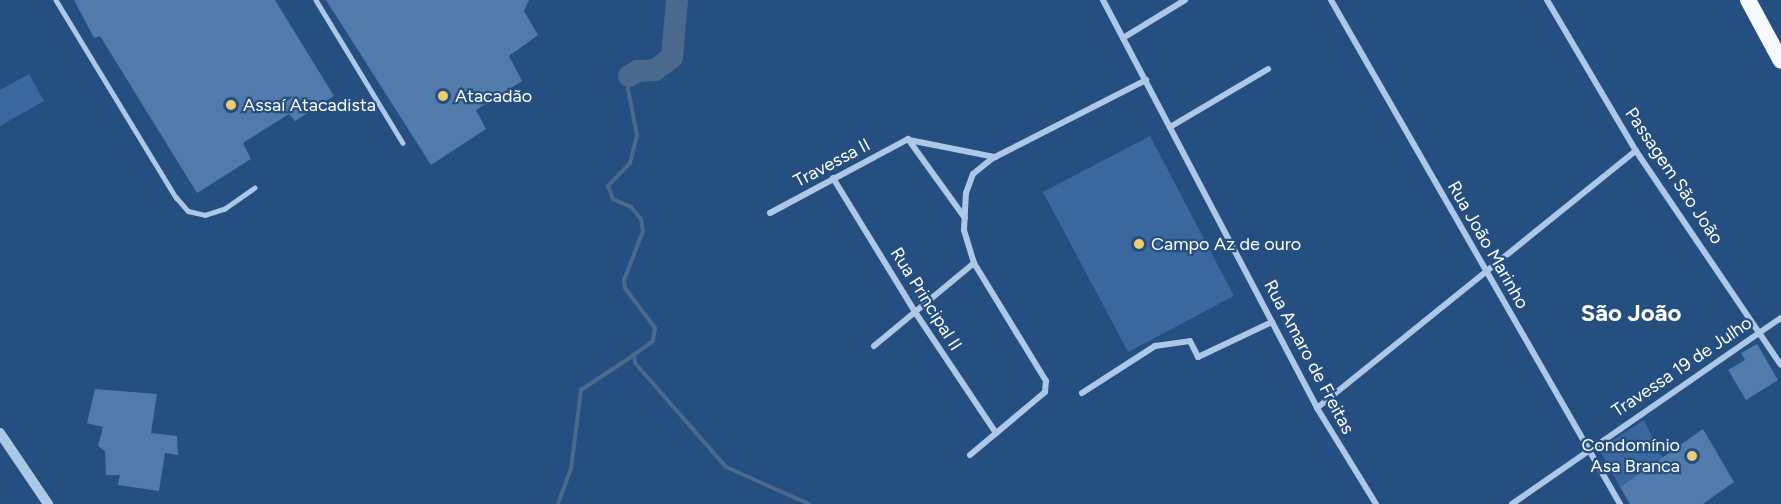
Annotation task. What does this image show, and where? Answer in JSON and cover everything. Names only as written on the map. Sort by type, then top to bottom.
[{"type":"highway","points":[[1748,0],[1781,61]]},
{"type":"street","name":"Rua Amaro de Freitas","points":[[1103,0],[1317,408],[1376,504]]},
{"type":"street","points":[[1124,38],[1185,0]]},
{"type":"street","name":"Rua João Marinho","points":[[1331,0],[1620,504]]},
{"type":"street","name":"Passagem São João","points":[[1547,0],[1636,151],[1761,331],[1781,365]]},
{"type":"street","points":[[1170,127],[1268,69]]},
{"type":"street","points":[[970,455],[1045,392],[1046,381],[974,263],[964,230],[964,218],[973,174],[995,158],[1146,80]]},
{"type":"street","points":[[908,139],[995,158]]},
{"type":"street","points":[[908,139],[964,218]]},
{"type":"street","name":"Travessa II","points":[[770,213],[908,139]]},
{"type":"street","points":[[1317,408],[1636,151]]},
{"type":"street","name":"Rua Principal II","points":[[833,178],[915,312],[996,434]]},
{"type":"street","points":[[874,346],[974,263]]},
{"type":"street","name":"Travessa 19 de Julho","points":[[1512,504],[1781,318]]},
{"type":"street","points":[[1082,393],[1155,346],[1190,341],[1198,357],[1272,322]]},
{"type":"street","points":[[0,433],[48,504]]},
{"type":"lane","points":[[56,0],[176,197],[188,211],[205,215],[224,209],[254,188]]},
{"type":"lane","points":[[316,0],[403,143]]},
{"type":"shaded area","points":[[29,74],[44,101],[0,126],[0,90]]},
{"type":"shaded area","name":"Campo Az de ouro","points":[[1150,136],[1234,296],[1128,352],[1043,192]]},
{"type":"shaded area","points":[[1644,420],[1662,457],[1620,487],[1599,449]]},
{"type":"building","name":"Assaí Atacadista","points":[[74,0],[275,0],[334,96],[295,121],[289,114],[243,143],[251,159],[197,193],[100,36],[94,38]]},
{"type":"building","name":"Atacadão","points":[[326,0],[529,0],[524,11],[538,35],[509,56],[522,81],[476,110],[486,129],[431,165]]},
{"type":"building","points":[[1757,344],[1778,380],[1746,400],[1728,370],[1745,360],[1741,353]]},
{"type":"building","points":[[95,389],[157,394],[151,433],[177,436],[178,455],[165,453],[159,491],[118,485],[120,475],[106,475],[105,451],[98,446],[103,427],[87,423]]},
{"type":"building","name":"Condomínio Asa Branca","points":[[1703,429],[1734,482],[1703,504],[1630,504],[1620,487]]},
{"type":"waterway","points":[[629,76],[638,71],[655,70],[672,57],[677,0]]},
{"type":"waterway","points":[[629,76],[628,89],[637,135],[630,163],[608,186],[613,199],[631,207],[641,219],[643,231],[624,280],[625,288],[655,328],[653,341],[634,355],[635,363],[726,467],[809,504]]},
{"type":"waterway","points":[[558,504],[571,469],[581,390],[634,355]]},
{"type":"place","name":"Atacadão","points":[[443,96]]},
{"type":"place","name":"Assaí Atacadista","points":[[231,105]]},
{"type":"place","name":"Campo Az de ouro","points":[[1139,244]]},
{"type":"place","name":"Condomínio Asa Branca","points":[[1692,456]]},
{"type":"district","name":"São João","points":[[1631,313]]}]
